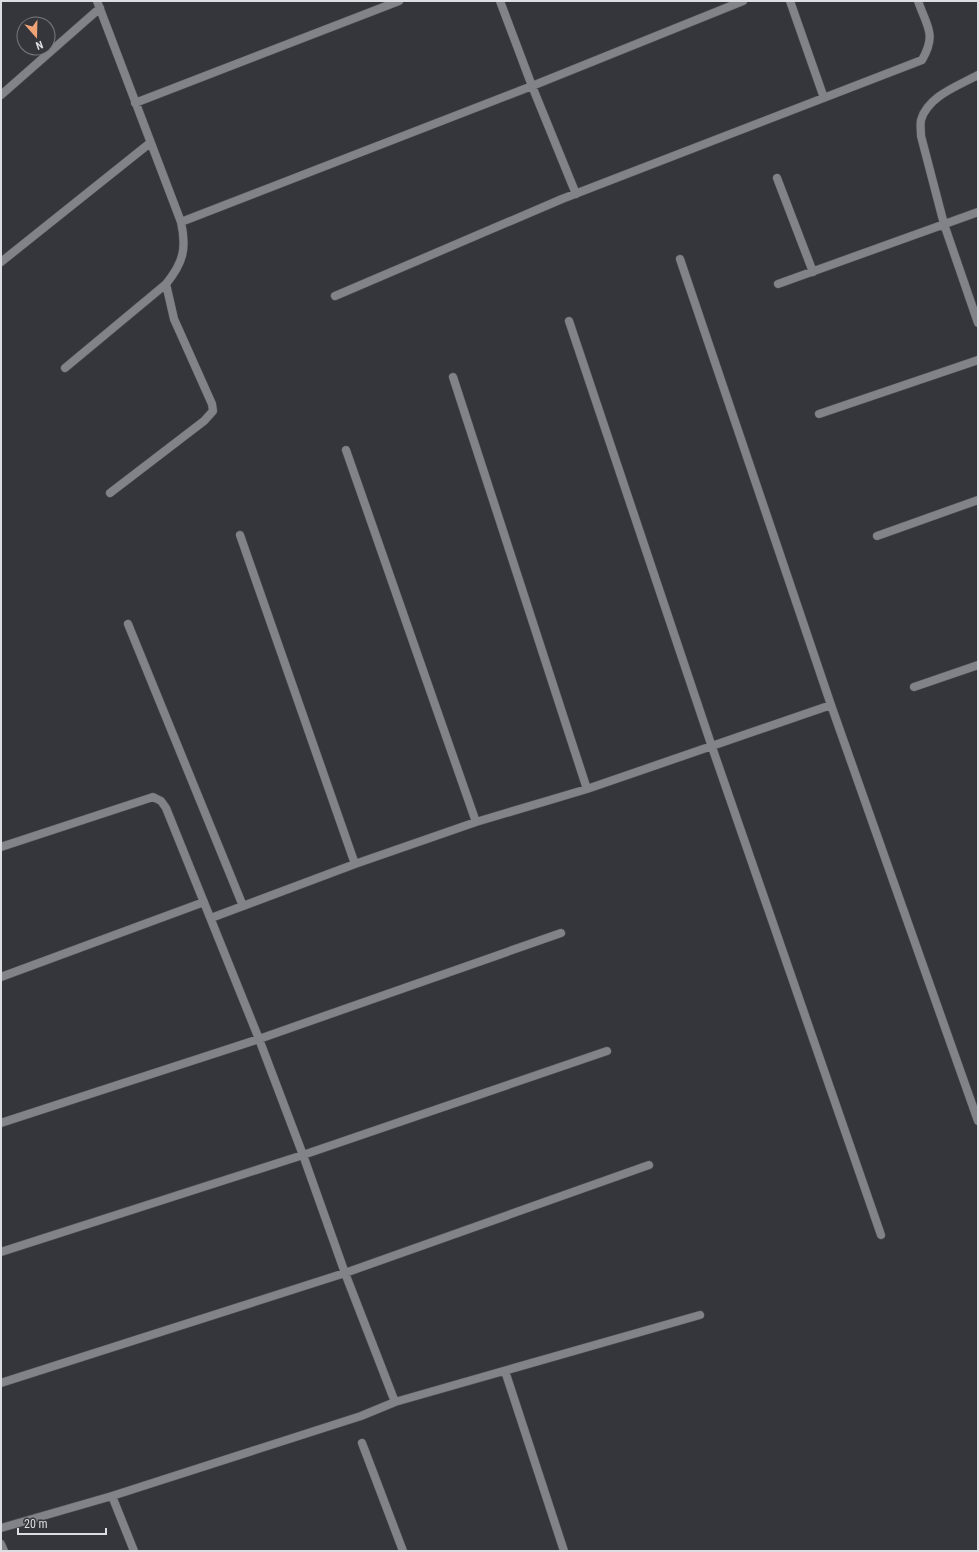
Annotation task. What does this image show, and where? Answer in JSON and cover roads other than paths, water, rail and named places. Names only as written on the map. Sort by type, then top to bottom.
[{"type":"street","points":[[135,103],[399,1]]},
{"type":"street","points":[[500,1],[532,86],[576,194]]},
{"type":"street","points":[[181,222],[532,86],[743,1]]},
{"type":"street","points":[[790,1],[824,98]]},
{"type":"street","points":[[335,296],[576,194],[922,60],[929,48],[930,34],[918,1]]},
{"type":"street","points":[[1,95],[98,5],[181,222],[184,238],[182,256],[175,273],[166,284],[65,368]]},
{"type":"street","points":[[978,75],[935,99],[925,110],[920,122],[921,136],[944,224],[978,323]]},
{"type":"street","points":[[1,262],[150,143]]},
{"type":"street","points":[[777,178],[813,272]]},
{"type":"street","points":[[778,284],[978,212]]},
{"type":"street","points":[[680,259],[831,705],[978,1121]]},
{"type":"street","points":[[110,493],[204,421],[213,411],[212,404],[174,318],[166,284]]},
{"type":"street","points":[[569,321],[712,747],[881,1235]]},
{"type":"street","points":[[819,414],[978,360]]},
{"type":"street","points":[[453,377],[587,789]]},
{"type":"street","points":[[346,450],[476,822]]},
{"type":"street","points":[[876,536],[978,500]]},
{"type":"street","points":[[240,535],[355,864]]},
{"type":"street","points":[[128,624],[243,906]]},
{"type":"street","points":[[914,687],[978,665]]},
{"type":"street","points":[[211,918],[355,864],[476,822],[587,789],[831,705]]},
{"type":"street","points":[[1,847],[153,797],[161,801],[166,808],[211,918],[303,1155],[345,1274],[395,1402]]},
{"type":"street","points":[[1,977],[204,902]]},
{"type":"street","points":[[1,1123],[258,1039],[561,933]]},
{"type":"street","points":[[1,1252],[303,1155],[607,1051]]},
{"type":"street","points":[[1,1383],[345,1274],[649,1165]]},
{"type":"street","points":[[1,1528],[112,1496],[361,1416],[395,1402],[700,1315]]},
{"type":"street","points":[[505,1371],[564,1551]]},
{"type":"street","points":[[362,1443],[403,1551]]},
{"type":"street","points":[[112,1496],[134,1551]]},
{"type":"street","points":[[1,1544],[4,1551]]}]
